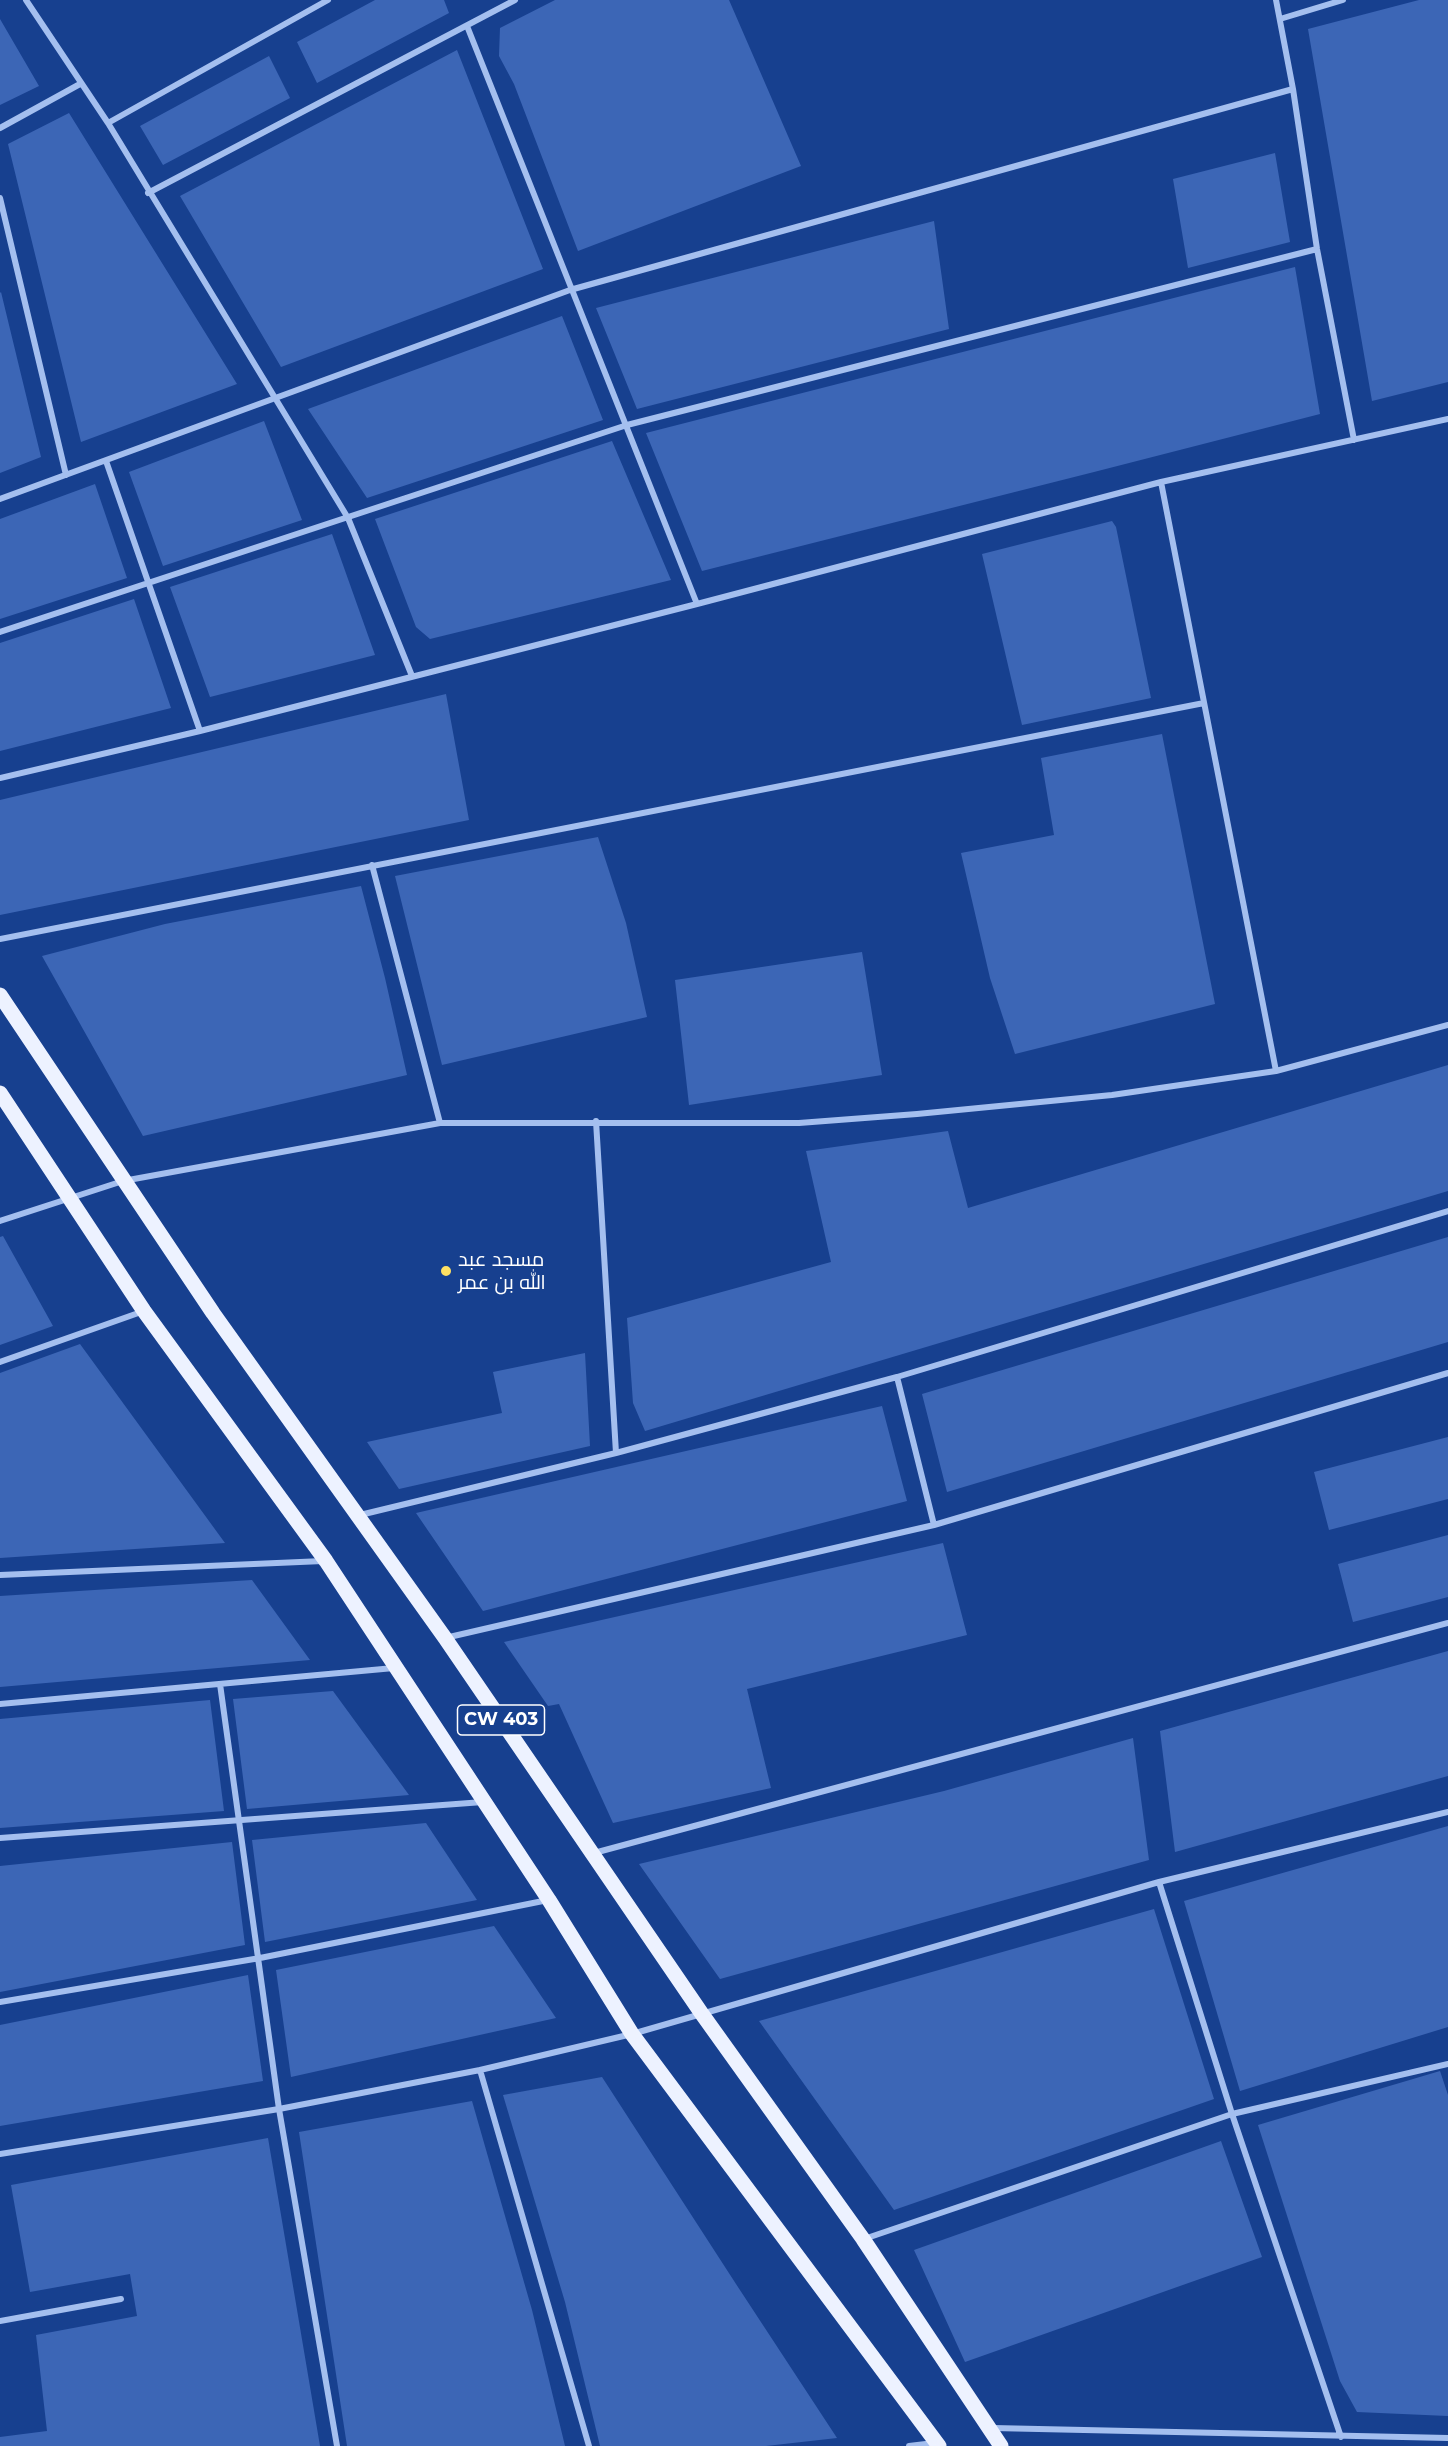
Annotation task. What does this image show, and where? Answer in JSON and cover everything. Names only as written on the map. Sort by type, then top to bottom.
[{"type":"main road","name":"CW 403","points":[[0,995],[123,1181],[445,1638],[702,2014],[863,2239],[1001,2446]]},
{"type":"main road","name":"CW 403","points":[[0,1093],[144,1311],[326,1561],[549,1900],[632,2034],[938,2444]]},
{"type":"street","points":[[26,0],[108,123],[148,193],[348,518],[412,676]]},
{"type":"street","points":[[108,123],[328,0]]},
{"type":"street","points":[[148,193],[515,0]]},
{"type":"street","points":[[1276,0],[1293,89],[1317,249],[1354,440]]},
{"type":"street","points":[[1280,19],[1343,0]]},
{"type":"street","points":[[467,26],[570,290],[627,425],[697,604]]},
{"type":"street","points":[[0,128],[80,84]]},
{"type":"street","points":[[0,500],[570,290],[1293,89]]},
{"type":"street","points":[[0,198],[66,475]]},
{"type":"street","points":[[0,632],[627,425],[1317,249]]},
{"type":"street","points":[[0,778],[200,730],[697,604],[1161,482],[1448,419]]},
{"type":"street","points":[[106,461],[200,730]]},
{"type":"street","points":[[1161,482],[1276,1071]]},
{"type":"street","points":[[0,939],[1204,703]]},
{"type":"street","points":[[372,865],[440,1123]]},
{"type":"street","points":[[0,1221],[70,1201],[123,1181],[440,1123],[596,1121],[799,1123],[917,1114],[1112,1095],[1276,1071],[1448,1025]]},
{"type":"street","points":[[596,1121],[616,1453]]},
{"type":"street","points":[[357,1516],[616,1453],[897,1377],[1448,1211]]},
{"type":"street","points":[[0,1362],[144,1311]]},
{"type":"street","points":[[445,1638],[934,1525],[1448,1373]]},
{"type":"street","points":[[897,1377],[934,1525]]},
{"type":"street","points":[[0,1575],[326,1561]]},
{"type":"street","points":[[593,1853],[1448,1623]]},
{"type":"street","points":[[0,1704],[395,1668]]},
{"type":"street","points":[[220,1684],[237,1820],[260,1958],[279,2109],[337,2446]]},
{"type":"street","points":[[0,1838],[483,1802]]},
{"type":"street","points":[[0,2154],[279,2109],[480,2070],[632,2034],[1159,1882],[1448,1812]]},
{"type":"street","points":[[1159,1882],[1232,2114],[1341,2437]]},
{"type":"street","points":[[0,2002],[260,1958],[549,1900]]},
{"type":"street","points":[[863,2239],[1232,2114],[1448,2064]]},
{"type":"street","points":[[480,2070],[589,2446]]},
{"type":"street","points":[[0,2321],[121,2299]]},
{"type":"street","points":[[988,2428],[1448,2438]]},
{"type":"street","points":[[909,2446],[938,2444]]},
{"type":"building","points":[[375,0],[444,0],[449,13],[317,83],[297,42]]},
{"type":"building","points":[[555,0],[729,0],[801,166],[578,251],[514,84],[499,56],[500,28]]},
{"type":"building","points":[[1419,0],[1448,0],[1448,382],[1372,401],[1308,29]]},
{"type":"building","points":[[0,19],[39,86],[0,105]]},
{"type":"building","points":[[457,50],[543,269],[281,367],[180,196]]},
{"type":"building","points":[[269,56],[290,98],[163,165],[140,126]]},
{"type":"building","points":[[69,113],[237,384],[81,442],[8,144]]},
{"type":"building","points":[[1275,153],[1290,242],[1188,268],[1173,179]]},
{"type":"building","points":[[934,221],[949,329],[637,409],[596,308]]},
{"type":"building","points":[[1295,267],[1320,414],[1094,472],[702,571],[646,433]]},
{"type":"building","points":[[0,293],[41,457],[0,473]]},
{"type":"building","points":[[562,316],[603,420],[367,498],[308,409]]},
{"type":"building","points":[[264,421],[302,520],[163,566],[129,472]]},
{"type":"building","points":[[612,441],[671,580],[430,639],[416,627],[375,519]]},
{"type":"building","points":[[95,484],[127,578],[0,619],[0,519]]},
{"type":"building","points":[[1112,521],[1116,527],[1151,698],[1022,725],[982,554]]},
{"type":"building","points":[[332,534],[375,655],[210,697],[170,587]]},
{"type":"building","points":[[134,599],[171,708],[0,751],[0,643]]},
{"type":"building","points":[[446,694],[469,820],[0,915],[0,800]]},
{"type":"building","points":[[1162,734],[1215,1004],[1015,1054],[990,978],[961,853],[1054,835],[1041,758]]},
{"type":"building","points":[[598,837],[626,923],[647,1017],[442,1065],[395,876]]},
{"type":"building","points":[[361,886],[407,1075],[143,1136],[42,956],[165,924]]},
{"type":"building","points":[[862,952],[882,1075],[689,1105],[675,980]]},
{"type":"building","points":[[1448,1065],[1448,1191],[645,1431],[633,1403],[627,1318],[831,1262],[806,1151],[948,1131],[968,1208]]},
{"type":"building","points":[[3,1236],[53,1326],[0,1345],[0,1237]]},
{"type":"building","points":[[1448,1237],[1448,1342],[947,1492],[922,1394]]},
{"type":"building","points":[[80,1344],[225,1543],[0,1558],[0,1373]]},
{"type":"building","points":[[585,1353],[590,1446],[399,1489],[367,1442],[502,1413],[493,1372]]},
{"type":"building","points":[[882,1406],[907,1501],[483,1611],[416,1513]]},
{"type":"building","points":[[1448,1437],[1448,1499],[1329,1530],[1314,1472]]},
{"type":"building","points":[[1448,1535],[1448,1597],[1353,1622],[1338,1564]]},
{"type":"building","points":[[943,1543],[967,1635],[747,1689],[771,1788],[613,1823],[559,1704],[548,1706],[504,1642]]},
{"type":"building","points":[[252,1580],[310,1660],[0,1687],[0,1596]]},
{"type":"building","points":[[1448,1651],[1448,1776],[1175,1852],[1160,1731]]},
{"type":"building","points":[[333,1691],[409,1795],[247,1809],[233,1699]]},
{"type":"building","points":[[210,1700],[224,1811],[0,1828],[0,1719]]},
{"type":"building","points":[[1133,1738],[1149,1860],[720,1979],[639,1864],[944,1791]]},
{"type":"building","points":[[426,1823],[477,1900],[265,1942],[252,1840]]},
{"type":"building","points":[[1448,1826],[1448,2027],[1240,2091],[1184,1901]]},
{"type":"building","points":[[232,1842],[245,1945],[0,1992],[0,1866]]},
{"type":"building","points":[[1154,1909],[1214,2099],[894,2210],[759,2021]]},
{"type":"building","points":[[494,1926],[556,2018],[291,2077],[276,1970]]},
{"type":"building","points":[[248,1975],[263,2081],[0,2126],[0,2025]]},
{"type":"building","points":[[1440,2071],[1448,2095],[1448,2416],[1357,2412],[1340,2381],[1258,2125]]},
{"type":"building","points":[[602,2077],[837,2438],[766,2446],[600,2446],[565,2302],[503,2095]]},
{"type":"building","points":[[472,2101],[532,2310],[565,2446],[347,2446],[299,2132]]},
{"type":"building","points":[[268,2138],[320,2446],[0,2446],[0,2437],[47,2431],[36,2335],[137,2316],[130,2274],[30,2292],[11,2185]]},
{"type":"building","points":[[1221,2141],[1262,2257],[965,2362],[914,2250]]},
{"type":"place","name":"مسجد عبد الله بن عمر","points":[[446,1271]]}]
